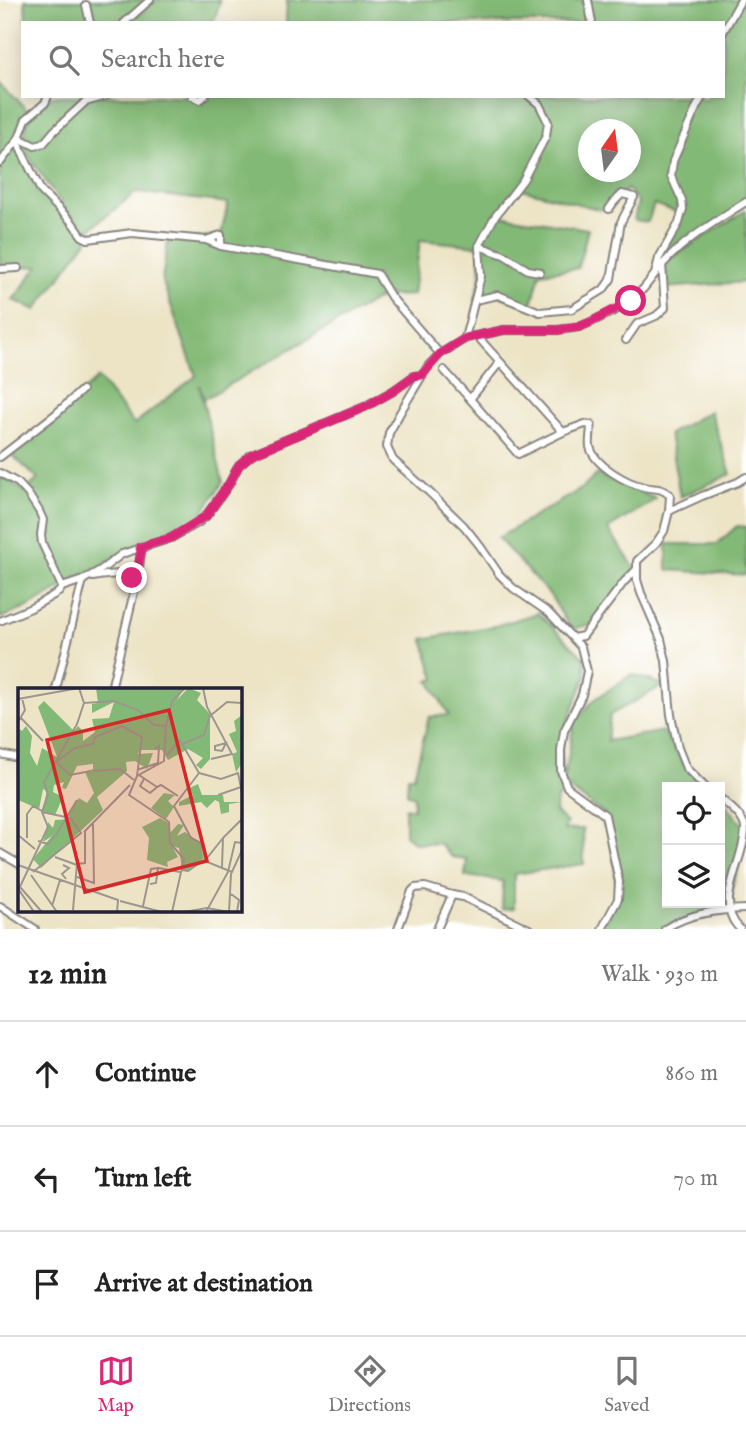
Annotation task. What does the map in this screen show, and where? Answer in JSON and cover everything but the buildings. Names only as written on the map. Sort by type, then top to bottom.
[{"type":"street","points":[[126,21],[150,0]]},
{"type":"street","points":[[588,0],[592,21]]},
{"type":"street","points":[[725,28],[741,0]]},
{"type":"street","points":[[86,5],[90,21]]},
{"type":"street","points":[[0,163],[19,139],[26,119],[47,98]]},
{"type":"street","points":[[19,139],[35,146],[43,144],[85,102],[99,98]]},
{"type":"street","points":[[465,339],[481,276],[479,246],[494,218],[523,180],[545,136],[548,122],[539,104],[532,98]]},
{"type":"street","points":[[655,274],[659,258],[679,223],[683,209],[682,200],[671,176],[673,161],[702,98]]},
{"type":"street","points":[[19,139],[21,150],[41,191],[82,236],[88,239],[140,233],[206,240],[221,235],[220,246],[376,274],[390,297],[440,354]]},
{"type":"street","points":[[475,300],[498,295],[540,312],[572,309],[603,290],[611,279],[621,222],[634,197],[622,194],[610,209]]},
{"type":"street","points":[[601,929],[618,899],[619,882],[605,815],[567,787],[561,771],[564,731],[582,695],[587,671],[581,648],[549,613],[513,588],[499,574],[464,526],[393,460],[387,447],[389,433],[422,375],[440,354],[465,339],[504,330],[558,330],[591,322],[631,301],[662,264],[693,237],[746,202]]},
{"type":"street","points":[[479,246],[496,251],[528,270],[540,272]]},
{"type":"street","points":[[626,340],[637,324],[656,316],[665,308],[662,264]]},
{"type":"street","points":[[0,269],[18,268]]},
{"type":"street","points":[[477,336],[562,432]]},
{"type":"street","points":[[470,399],[500,362]]},
{"type":"street","points":[[444,370],[518,454],[562,432],[585,424],[591,425],[591,450],[618,477],[645,487],[660,488],[670,495],[664,531],[637,561],[636,570],[641,593],[662,639],[671,715],[678,748],[686,768],[700,782]]},
{"type":"street","points":[[56,688],[86,579],[122,554],[171,538],[206,516],[239,465],[252,454],[365,407],[414,376],[422,375]]},
{"type":"street","points":[[0,457],[82,390]]},
{"type":"street","points":[[0,473],[18,483],[40,511],[43,520],[42,543],[62,587]]},
{"type":"street","points":[[669,512],[746,477]]},
{"type":"street","points":[[111,688],[135,583],[140,547]]},
{"type":"street","points":[[581,648],[583,636],[636,570]]},
{"type":"street","points":[[0,621],[31,608],[59,592],[62,587],[86,579],[124,574],[135,583]]},
{"type":"street","points":[[573,638],[583,636]]},
{"type":"street","points":[[0,754],[18,758]]},
{"type":"street","points":[[725,802],[737,813],[745,826],[745,845],[729,903],[734,922],[740,929]]},
{"type":"street","points":[[0,853],[18,863]]},
{"type":"street","points":[[398,929],[412,891],[425,887],[463,897],[529,929]]},
{"type":"street","points":[[437,929],[452,895]]},
{"type":"street","points":[[0,906],[35,929]]},
{"type":"street","points":[[664,929],[697,914],[746,909]]},
{"type":"green space","points":[[25,0],[146,0],[120,21],[26,21]]},
{"type":"green space","points":[[155,0],[220,2],[214,21],[129,21]]},
{"type":"green space","points":[[287,0],[581,0],[591,21],[286,21]]},
{"type":"green space","points":[[583,0],[746,0],[746,203],[657,267],[681,214],[654,204],[648,222],[634,220],[638,202],[628,189],[601,210],[518,188],[501,215],[588,229],[578,268],[540,273],[531,308],[498,295],[475,300],[481,276],[479,246],[420,240],[413,295],[383,296],[204,399],[199,385],[223,482],[199,518],[175,532],[122,554],[24,609],[0,618],[0,475],[25,491],[38,479],[12,455],[98,378],[134,424],[196,376],[162,280],[168,241],[221,235],[228,203],[136,192],[84,234],[88,239],[36,310],[13,300],[38,266],[0,269],[0,81],[31,114],[43,98],[725,98],[725,21],[592,21]],"holes":[[[29,118],[21,145],[76,225],[38,187],[14,146],[3,155]]]},
{"type":"green space","points":[[746,210],[746,282],[664,288],[662,264]]},
{"type":"green space","points":[[710,411],[731,474],[680,497],[669,434]]},
{"type":"green space","points":[[597,474],[656,499],[608,529],[636,570],[592,624],[571,629],[550,595],[498,538],[584,487]]},
{"type":"green space","points":[[737,526],[746,527],[746,575],[667,570],[667,544],[717,544]]},
{"type":"green space","points":[[538,613],[585,659],[586,676],[564,731],[561,750],[565,778],[574,721],[594,700],[632,674],[664,685],[610,715],[607,741],[663,731],[686,768],[701,782],[662,782],[662,908],[725,908],[725,804],[743,825],[738,868],[726,910],[671,924],[665,929],[601,929],[618,899],[605,815],[567,787],[557,798],[555,812],[567,823],[564,830],[583,829],[584,864],[514,874],[514,908],[502,909],[503,881],[465,876],[467,859],[452,857],[440,844],[415,843],[405,835],[405,808],[413,809],[414,796],[407,793],[408,776],[414,776],[429,717],[449,715],[429,681],[435,679],[423,639],[495,626]]},
{"type":"route","points":[[132,578],[135,583],[140,547],[171,538],[198,523],[229,484],[239,465],[252,454],[365,407],[414,376],[422,375],[440,354],[466,338],[504,330],[558,330],[579,327],[631,301]]}]
